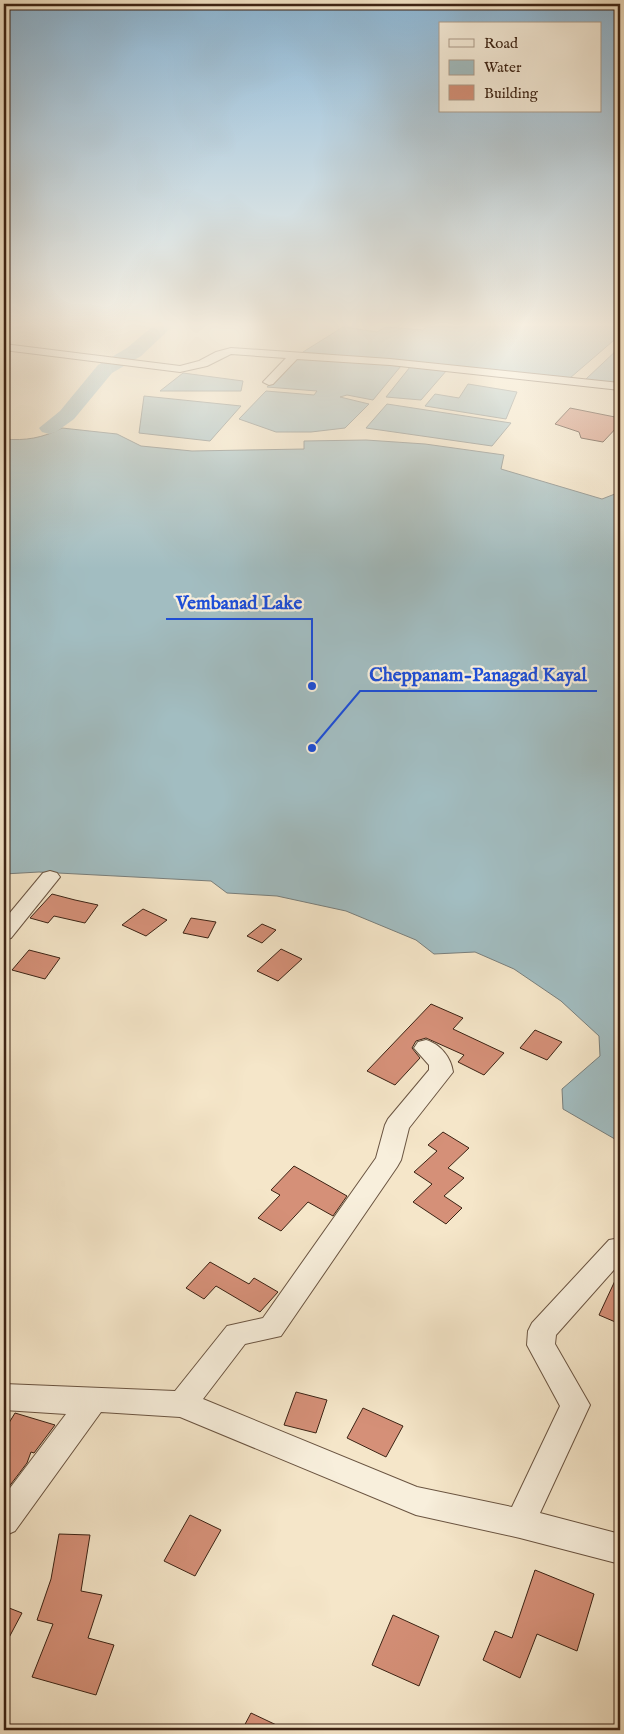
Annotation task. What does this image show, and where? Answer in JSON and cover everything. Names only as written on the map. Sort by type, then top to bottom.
[{"type":"street","points":[[4,933],[50,877]]},
{"type":"street","points":[[182,1404],[237,1334],[271,1328],[388,1160],[397,1125],[441,1072],[440,1063],[426,1048]]},
{"type":"street","points":[[520,1523],[575,1405],[541,1345],[542,1331],[618,1248]]},
{"type":"street","points":[[4,1397],[69,1401],[94,1399],[182,1404],[416,1501],[520,1523],[620,1549]]},
{"type":"street","points":[[4,1521],[94,1399]]},
{"type":"water","points":[[143,407],[240,407],[210,441],[139,433]]},
{"type":"water","points":[[251,407],[366,407],[345,428],[311,432],[276,432],[239,419]]},
{"type":"water","points":[[384,407],[406,407],[511,423],[492,446],[366,428]]},
{"type":"water","points":[[431,407],[511,407],[506,419]]},
{"type":"water","points":[[62,428],[117,434],[141,446],[192,451],[304,449],[304,441],[366,440],[425,444],[504,455],[501,469],[602,499],[620,492],[620,1142],[563,1109],[562,1089],[600,1056],[599,1036],[561,1001],[514,969],[475,952],[434,954],[416,940],[346,911],[277,896],[227,893],[211,881],[39,872],[4,874],[4,439],[34,438]]},
{"type":"building","points":[[570,408],[620,418],[620,424],[603,442],[581,438],[579,432],[555,424]]},
{"type":"building","points":[[52,894],[98,905],[85,923],[54,916],[48,923],[30,918]]},
{"type":"building","points":[[143,909],[167,920],[146,936],[122,925]]},
{"type":"building","points":[[191,918],[216,922],[208,938],[183,933]]},
{"type":"building","points":[[262,924],[276,930],[262,943],[247,936]]},
{"type":"building","points":[[281,949],[302,959],[278,981],[257,971]]},
{"type":"building","points":[[29,950],[60,958],[45,979],[12,970]]},
{"type":"building","points":[[431,1004],[463,1018],[453,1029],[504,1053],[484,1075],[458,1062],[464,1055],[426,1038],[416,1041],[412,1048],[420,1058],[395,1085],[367,1071]]},
{"type":"building","points":[[535,1030],[562,1042],[547,1060],[520,1048]]},
{"type":"building","points":[[443,1132],[469,1148],[448,1168],[464,1178],[444,1196],[462,1208],[446,1224],[413,1202],[432,1184],[414,1172],[437,1151],[428,1145]]},
{"type":"building","points":[[294,1166],[347,1196],[333,1216],[308,1202],[281,1231],[258,1218],[280,1195],[271,1190]]},
{"type":"building","points":[[210,1262],[249,1284],[254,1278],[278,1292],[260,1312],[216,1286],[204,1299],[186,1288]]},
{"type":"building","points":[[620,1270],[620,1324],[599,1315]]},
{"type":"building","points":[[296,1392],[327,1400],[316,1433],[284,1425]]},
{"type":"building","points":[[363,1408],[403,1426],[386,1457],[347,1438]]},
{"type":"building","points":[[15,1413],[55,1425],[34,1453],[31,1452],[27,1463],[8,1488],[4,1487],[4,1431]]},
{"type":"building","points":[[190,1515],[221,1530],[195,1576],[164,1561]]},
{"type":"building","points":[[59,1534],[90,1535],[81,1591],[102,1595],[88,1638],[114,1645],[96,1695],[32,1677],[53,1624],[37,1620],[51,1579]]},
{"type":"building","points":[[535,1570],[594,1594],[577,1651],[537,1634],[520,1678],[483,1660],[495,1631],[512,1638]]},
{"type":"building","points":[[4,1606],[22,1613],[4,1647]]},
{"type":"building","points":[[393,1615],[439,1636],[419,1686],[372,1665]]},
{"type":"building","points":[[251,1713],[287,1730],[242,1730]]},
{"type":"waterway","points":[[49,428],[67,415],[73,407]]},
{"type":"place","name":"Vembanad Lake","points":[[312,686]]},
{"type":"place","name":"Cheppanam-Panagad Kayal","points":[[312,748]]}]
